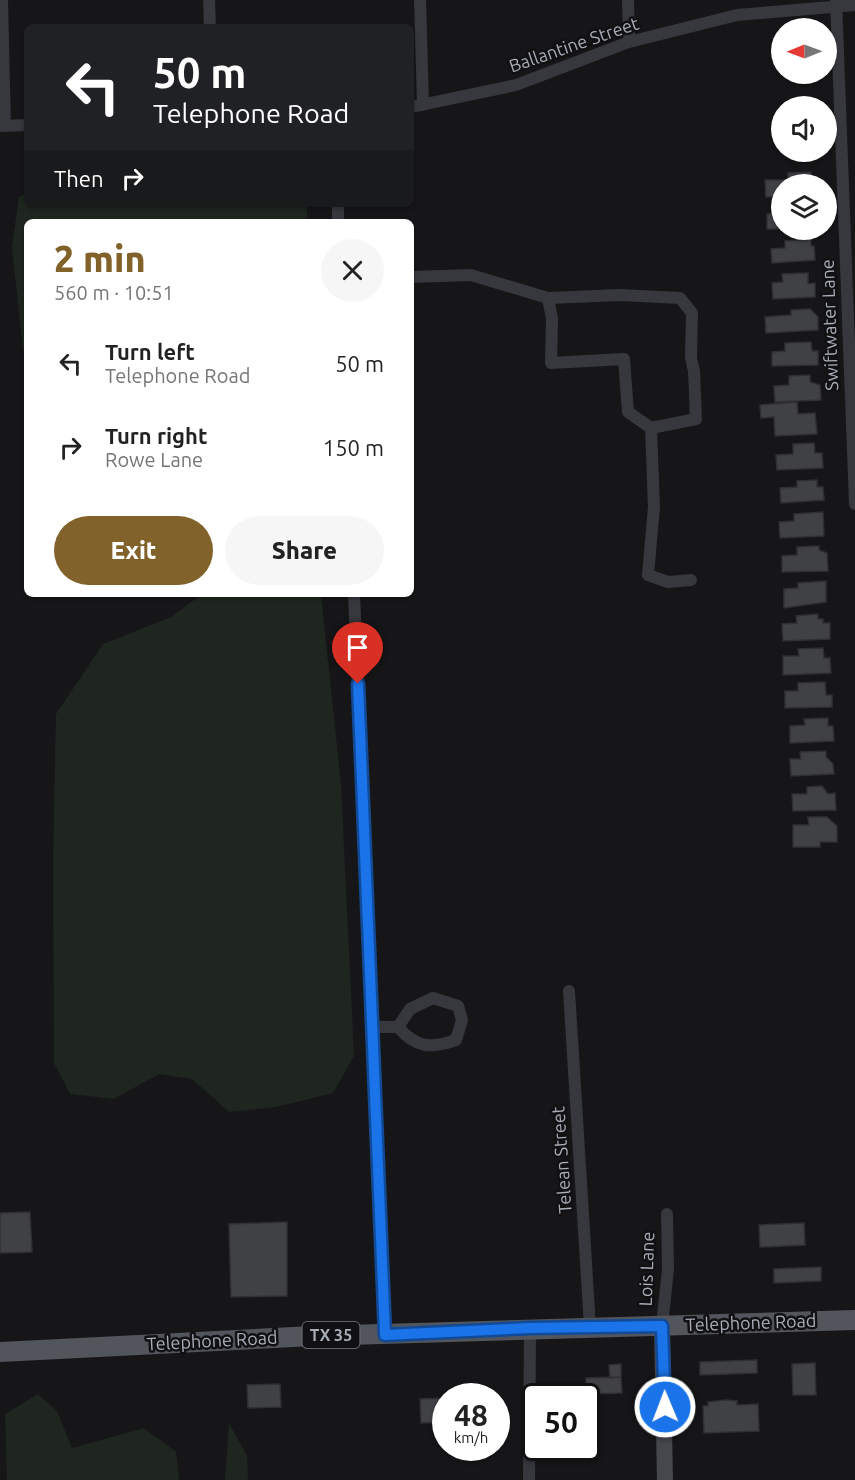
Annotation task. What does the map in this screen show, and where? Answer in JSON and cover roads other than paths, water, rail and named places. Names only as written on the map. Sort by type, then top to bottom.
[{"type":"main road","name":"Telephone Road","points":[[0,1352],[200,1340],[530,1328],[855,1320]]},
{"type":"main road","points":[[662,1326],[666,1480]]},
{"type":"street","points":[[2,0],[3,126],[24,125]]},
{"type":"street","points":[[209,0],[210,24]]},
{"type":"street","points":[[417,106],[420,0]]},
{"type":"street","points":[[628,0],[629,42]]},
{"type":"street","name":"Ballantine Street","points":[[417,106],[516,85],[629,42],[737,15],[836,3],[855,5]]},
{"type":"street","name":"Swiftwater Lane","points":[[836,3],[855,504]]},
{"type":"street","points":[[414,277],[471,275],[548,298],[620,295],[680,298],[692,314],[691,358],[694,371],[696,419],[651,428],[628,412],[624,359],[551,363],[552,319],[548,298]]},
{"type":"street","points":[[651,428],[654,507],[648,575],[668,582],[691,580]]},
{"type":"street","points":[[354,597],[385,1335]]},
{"type":"street","name":"Telean Street","points":[[569,991],[590,1327]]},
{"type":"street","points":[[433,998],[458,1006],[462,1020],[456,1040],[434,1048],[408,1039],[398,1027],[410,1009],[433,998]]},
{"type":"street","points":[[372,1028],[398,1027]]},
{"type":"street","name":"Lois Lane","points":[[662,1326],[668,1269],[667,1214]]},
{"type":"street","points":[[529,1480],[530,1328]]}]
